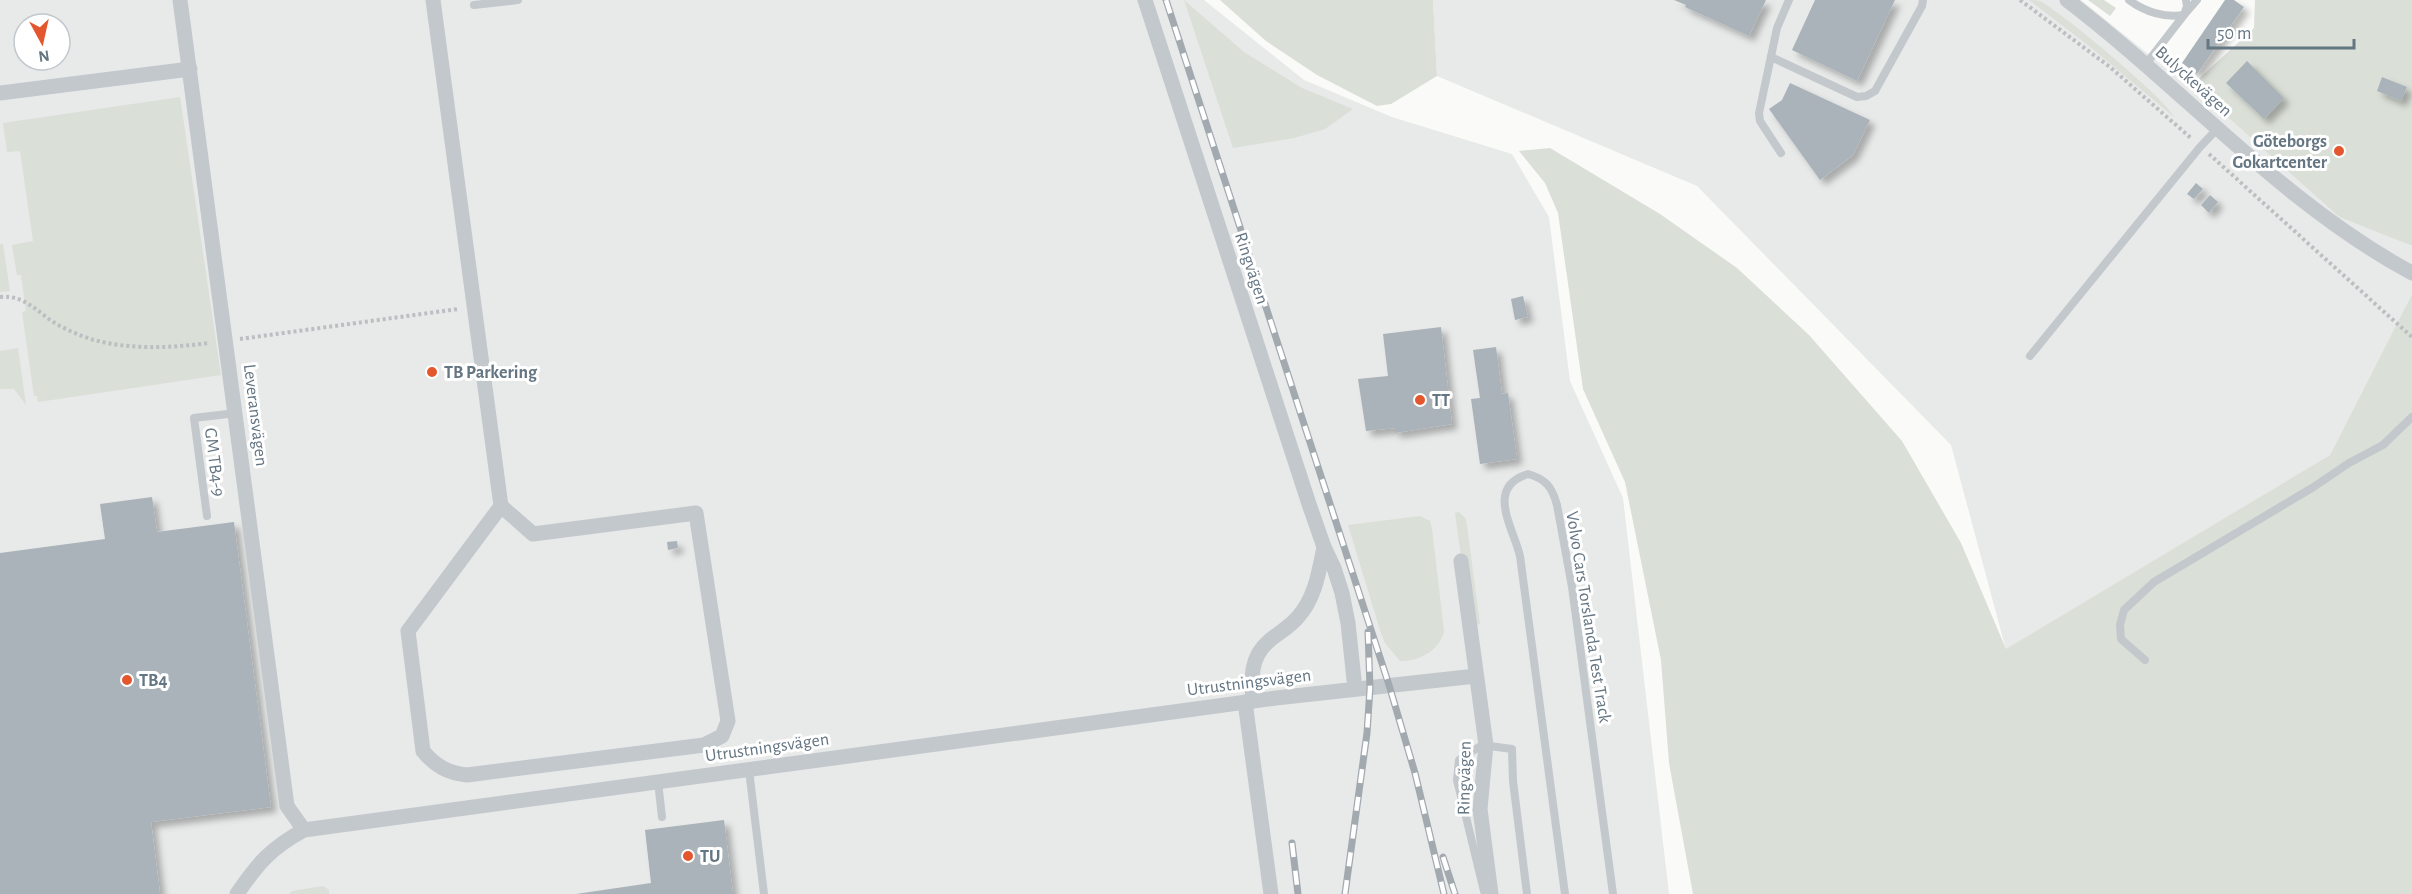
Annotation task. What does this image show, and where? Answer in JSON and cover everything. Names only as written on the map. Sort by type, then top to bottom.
[{"type":"street","name":"Leveransvägen","points":[[180,0],[287,806],[304,830]]},
{"type":"street","points":[[433,0],[501,506],[533,534],[696,513],[728,721],[722,736],[704,745],[467,775],[455,774],[431,761],[423,751],[408,631],[501,506]]},
{"type":"street","name":"Ringvägen","points":[[1145,0],[1324,548],[1334,568],[1346,613],[1355,689]]},
{"type":"street","name":"Bulyckevägen","points":[[2067,0],[2146,64],[2299,199],[2373,252],[2412,273]]},
{"type":"street","points":[[0,93],[190,69]]},
{"type":"street","points":[[1270,894],[1249,702],[1251,676],[1256,657],[1268,641],[1299,616],[1315,589],[1324,548]]},
{"type":"street","name":"Ringvägen","points":[[1461,561],[1486,745],[1480,809],[1491,894]]},
{"type":"street","points":[[1355,689],[1476,676]]},
{"type":"street","name":"Utrustningsvägen","points":[[237,894],[256,865],[281,843],[304,830],[1355,689]]},
{"type":"lane","points":[[474,6],[518,0]]},
{"type":"lane","points":[[1781,153],[1760,121],[1759,113],[1777,28],[1789,0]]},
{"type":"lane","points":[[1771,57],[1857,97],[1866,96],[1875,91],[1922,6],[1923,0]]},
{"type":"lane","points":[[2129,0],[2147,11],[2173,17],[2184,15]]},
{"type":"lane","points":[[2184,15],[2186,0]]},
{"type":"lane","points":[[2146,64],[2197,0]]},
{"type":"lane","points":[[2030,356],[2200,147],[2218,128]]},
{"type":"lane","name":"GM TB4-9","points":[[207,516],[194,418],[236,413]]},
{"type":"lane","points":[[2145,660],[2121,639],[2120,625],[2124,610],[2154,582],[2312,488],[2349,463],[2383,445],[2412,417]]},
{"type":"lane","name":"Volvo Cars Torslanda Test Track","points":[[1565,894],[1520,556],[1504,505],[1508,486],[1517,477],[1528,474],[1547,482],[1554,493],[1557,506],[1572,586],[1613,894]]},
{"type":"lane","points":[[1485,894],[1457,780],[1459,760],[1482,745],[1512,749],[1513,781],[1527,894]]},
{"type":"lane","points":[[748,770],[764,894]]},
{"type":"lane","points":[[658,782],[662,818]]},
{"type":"path","points":[[2020,0],[2110,67],[2412,337]]},
{"type":"shaded area","points":[[0,0],[1204,0],[1304,80],[1392,117],[1512,154],[1549,217],[1570,381],[1623,498],[1669,894],[0,894]]},
{"type":"shaded area","points":[[1184,0],[1244,52],[1302,88],[1353,109],[1325,129],[1294,138],[1233,148]]},
{"type":"shaded area","points":[[1220,0],[1433,0],[1437,76],[1391,104],[1377,106],[1317,75],[1266,41]]},
{"type":"shaded area","points":[[1433,0],[2081,0],[2167,69],[2192,85],[2339,217],[2412,246],[2412,294],[2330,455],[2006,650],[1951,445],[1697,186],[1437,76]]},
{"type":"shaded area","points":[[2029,0],[2042,2],[2091,39],[2153,93],[2174,117],[2089,46]]},
{"type":"shaded area","points":[[2088,0],[2104,0],[2116,8],[2110,16]]},
{"type":"shaded area","name":"Göteborgs Gokartcenter","points":[[2255,0],[2412,0],[2412,246],[2339,217],[2192,85],[2254,28]]},
{"type":"shaded area","points":[[180,97],[221,375],[38,402],[37,396],[34,396],[22,312],[26,311],[21,275],[17,275],[12,245],[33,241],[20,151],[7,152],[3,123]]},
{"type":"shaded area","points":[[1550,148],[1660,214],[1737,268],[1809,335],[1902,441],[1961,543],[2006,649],[2330,455],[2412,294],[2412,894],[1693,894],[1669,763],[1661,660],[1625,482],[1583,389],[1558,213],[1545,183],[1519,151]]},
{"type":"shaded area","points":[[0,244],[3,244],[10,291],[0,292]]},
{"type":"shaded area","points":[[18,348],[26,405],[14,389],[0,389],[0,351]]},
{"type":"shaded area","points":[[1459,512],[1466,519],[1480,624],[1472,626],[1455,513]]},
{"type":"shaded area","points":[[1420,516],[1430,521],[1432,529],[1444,631],[1438,644],[1428,654],[1400,661],[1385,643],[1380,630],[1348,525]]},
{"type":"shaded area","points":[[323,886],[329,890],[329,894],[289,894],[292,891]]},
{"type":"building","points":[[1674,0],[1766,0],[1749,36]]},
{"type":"building","points":[[1815,0],[1895,0],[1857,81],[1792,50]]},
{"type":"building","points":[[2225,0],[2234,0],[2244,7],[2197,74],[2182,63]]},
{"type":"building","points":[[2247,61],[2284,98],[2264,119],[2226,83]]},
{"type":"building","points":[[2382,77],[2407,87],[2401,101],[2377,91]]},
{"type":"building","points":[[1790,83],[1870,120],[1853,155],[1820,180],[1769,109],[1782,100]]},
{"type":"building","points":[[2196,183],[2203,189],[2194,199],[2187,194]]},
{"type":"building","points":[[2210,195],[2218,202],[2209,213],[2201,205]]},
{"type":"building","points":[[1523,296],[1528,317],[1515,320],[1511,299]]},
{"type":"building","name":"TT","points":[[1441,327],[1452,424],[1395,433],[1395,428],[1366,431],[1358,379],[1388,376],[1383,334]]},
{"type":"building","points":[[1496,347],[1502,394],[1508,393],[1517,459],[1480,464],[1471,399],[1480,398],[1473,350]]},
{"type":"building","name":"TB4","points":[[152,497],[157,532],[234,522],[271,807],[151,822],[160,894],[0,894],[0,553],[105,539],[100,504]]},
{"type":"building","points":[[677,541],[678,548],[668,550],[667,542]]},
{"type":"building","name":"TU","points":[[724,820],[733,894],[576,894],[651,883],[645,830]]},
{"type":"railway","points":[[1166,0],[1389,685],[1415,773],[1444,894]]},
{"type":"railway","points":[[1345,894],[1367,733],[1370,688],[1368,632]]},
{"type":"railway","points":[[1292,843],[1298,894]]},
{"type":"railway","points":[[1443,857],[1455,894]]},
{"type":"place","name":"Göteborgs Gokartcenter","points":[[2339,151]]},
{"type":"place","name":"TB Parkering","points":[[432,372]]},
{"type":"place","name":"TT","points":[[1420,400]]},
{"type":"place","name":"TB4","points":[[127,680]]},
{"type":"place","name":"TU","points":[[688,856]]}]
